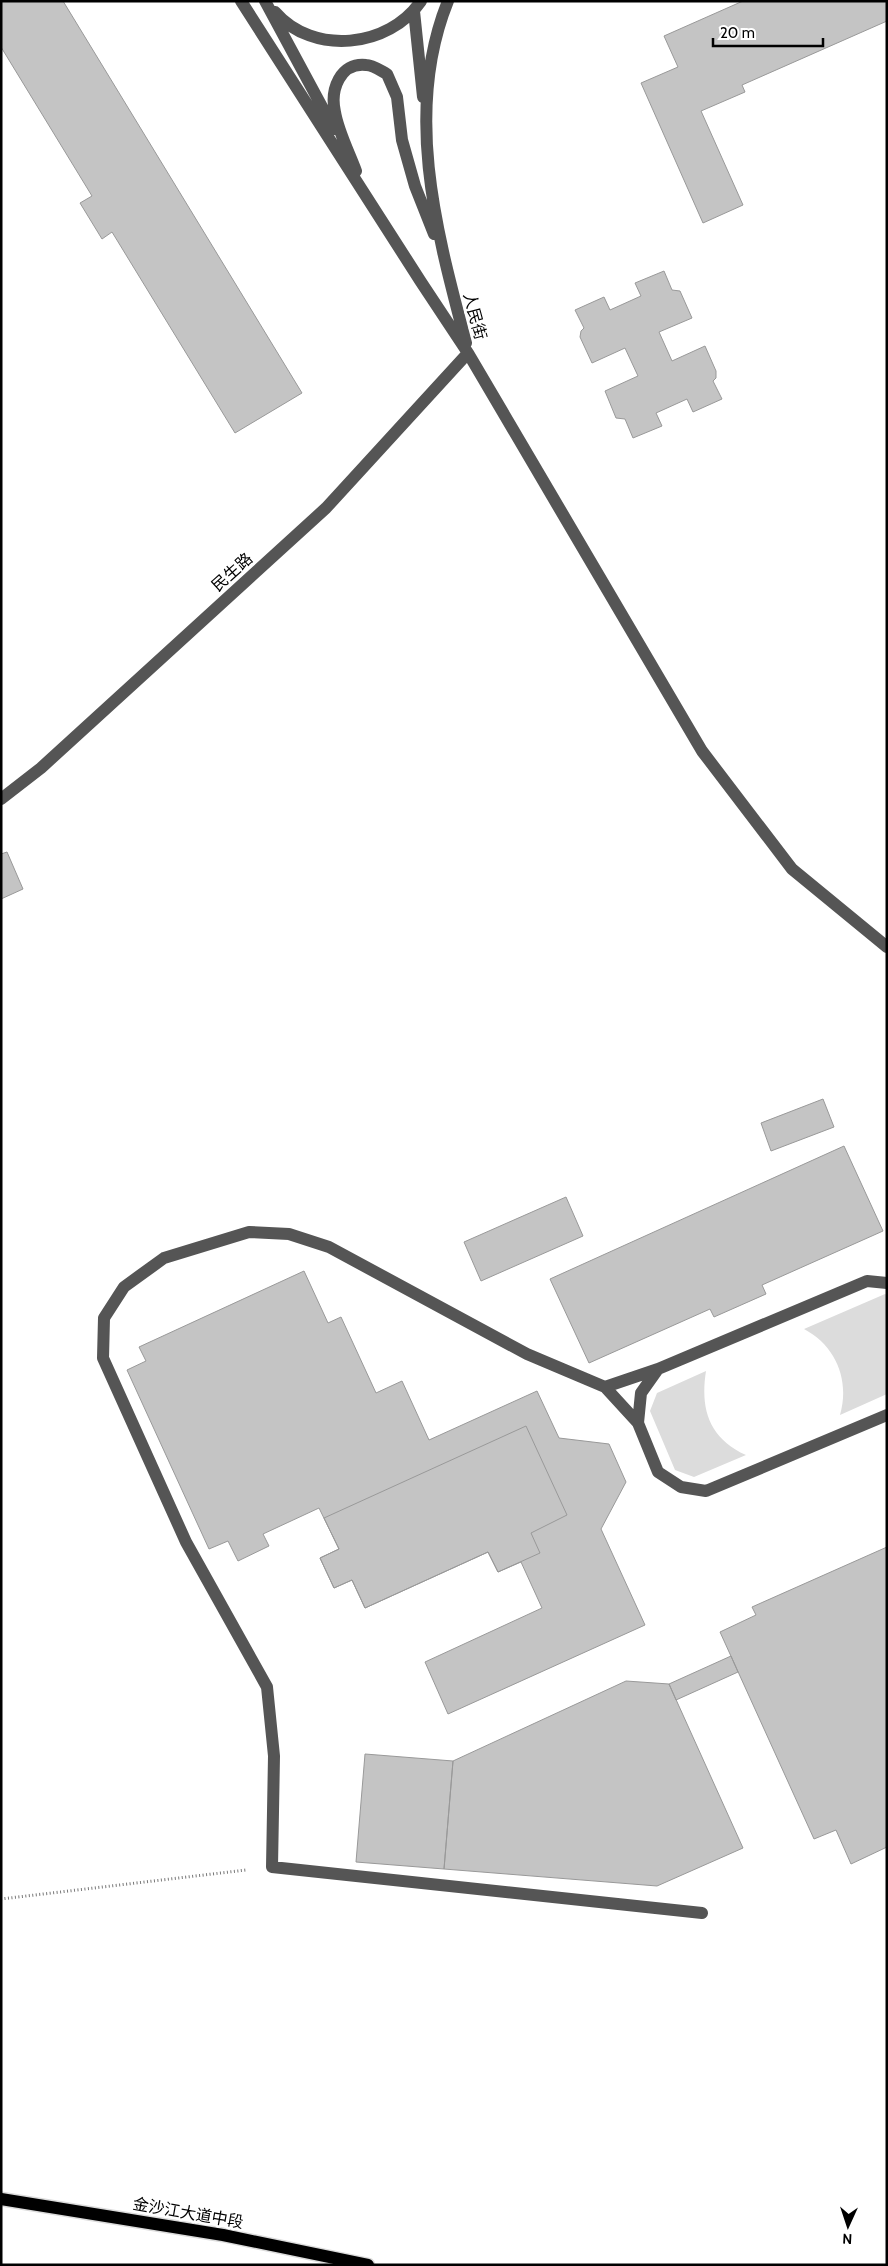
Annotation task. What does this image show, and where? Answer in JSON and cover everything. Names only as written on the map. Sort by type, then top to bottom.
[{"type":"main road","name":"金沙江大道中段","points":[[1,2199],[223,2235],[368,2265]]},
{"type":"street","points":[[241,1],[392,238]]},
{"type":"street","points":[[265,1],[392,238]]},
{"type":"street","points":[[265,1],[282,20],[308,35],[337,42],[365,39],[392,28],[417,6]]},
{"type":"street","points":[[425,119],[433,59],[448,1]]},
{"type":"street","points":[[417,6],[425,119]]},
{"type":"street","points":[[356,171],[334,112],[334,94],[339,77],[351,66],[367,65],[387,74],[397,97],[402,140],[416,186],[446,267]]},
{"type":"street","name":"人民街","points":[[425,119],[428,170],[435,210],[446,267],[468,353]]},
{"type":"street","name":"人民街","points":[[392,238],[468,353]]},
{"type":"street","points":[[468,353],[702,750],[792,869],[887,947]]},
{"type":"street","name":"民生路","points":[[1,799],[41,768],[326,508],[468,353]]},
{"type":"street","points":[[702,1913],[272,1867],[274,1756],[267,1687],[186,1542],[103,1358],[104,1318],[124,1287],[164,1258],[249,1232],[289,1234],[329,1248],[527,1354],[605,1387],[638,1423],[658,1472],[681,1487],[706,1491],[887,1415]]},
{"type":"street","points":[[605,1387],[658,1370],[887,1274]]},
{"type":"street","points":[[867,1281],[887,1283]]},
{"type":"street","points":[[638,1423],[641,1393],[658,1370]]},
{"type":"path","points":[[1,1899],[272,1867]]},
{"type":"shaded area","points":[[885,1294],[887,1295],[887,1394],[840,1415],[843,1389],[838,1365],[825,1345],[804,1329]]},
{"type":"shaded area","points":[[706,1371],[705,1398],[706,1410],[710,1421],[723,1440],[746,1455],[694,1477],[675,1470],[650,1411],[657,1393]]},
{"type":"building","points":[[1,1],[63,1],[302,393],[235,433],[112,232],[102,239],[80,203],[92,196],[1,47]]},
{"type":"building","points":[[743,1],[887,1],[887,21],[742,85],[745,92],[701,111],[743,205],[703,223],[641,83],[678,67],[664,36]]},
{"type":"building","points":[[664,271],[672,290],[680,291],[692,318],[659,332],[672,361],[705,346],[716,371],[716,378],[713,381],[722,399],[693,412],[687,399],[656,413],[662,426],[633,438],[625,419],[616,418],[605,391],[638,376],[625,348],[592,363],[580,337],[581,331],[584,328],[575,310],[604,297],[610,310],[641,296],[635,283]]},
{"type":"building","points":[[7,852],[23,889],[1,899],[1,854]]},
{"type":"building","points":[[823,1099],[834,1127],[771,1151],[761,1123]]},
{"type":"building","points":[[844,1146],[883,1231],[762,1285],[766,1294],[714,1317],[710,1309],[589,1363],[550,1279]]},
{"type":"building","points":[[566,1197],[583,1236],[481,1281],[464,1242]]},
{"type":"building","points":[[304,1271],[328,1323],[341,1317],[376,1393],[402,1381],[429,1440],[537,1391],[559,1438],[609,1444],[626,1482],[601,1529],[645,1625],[448,1714],[425,1662],[542,1608],[521,1562],[498,1572],[488,1552],[365,1608],[352,1580],[334,1588],[320,1558],[339,1549],[319,1508],[263,1534],[269,1546],[238,1561],[228,1541],[209,1549],[127,1370],[146,1361],[139,1347]]},
{"type":"building","points":[[526,1426],[567,1515],[531,1533],[540,1553],[498,1572],[488,1552],[365,1608],[352,1580],[334,1588],[320,1558],[339,1549],[324,1518]]},
{"type":"building","points":[[887,1547],[887,1847],[851,1864],[836,1830],[814,1839],[720,1632],[756,1615],[752,1607]]},
{"type":"building","points":[[731,1656],[738,1672],[676,1700],[669,1684]]},
{"type":"building","points":[[626,1681],[669,1684],[743,1848],[657,1886],[444,1869],[453,1761]]},
{"type":"building","points":[[365,1754],[453,1761],[444,1869],[356,1862]]}]
